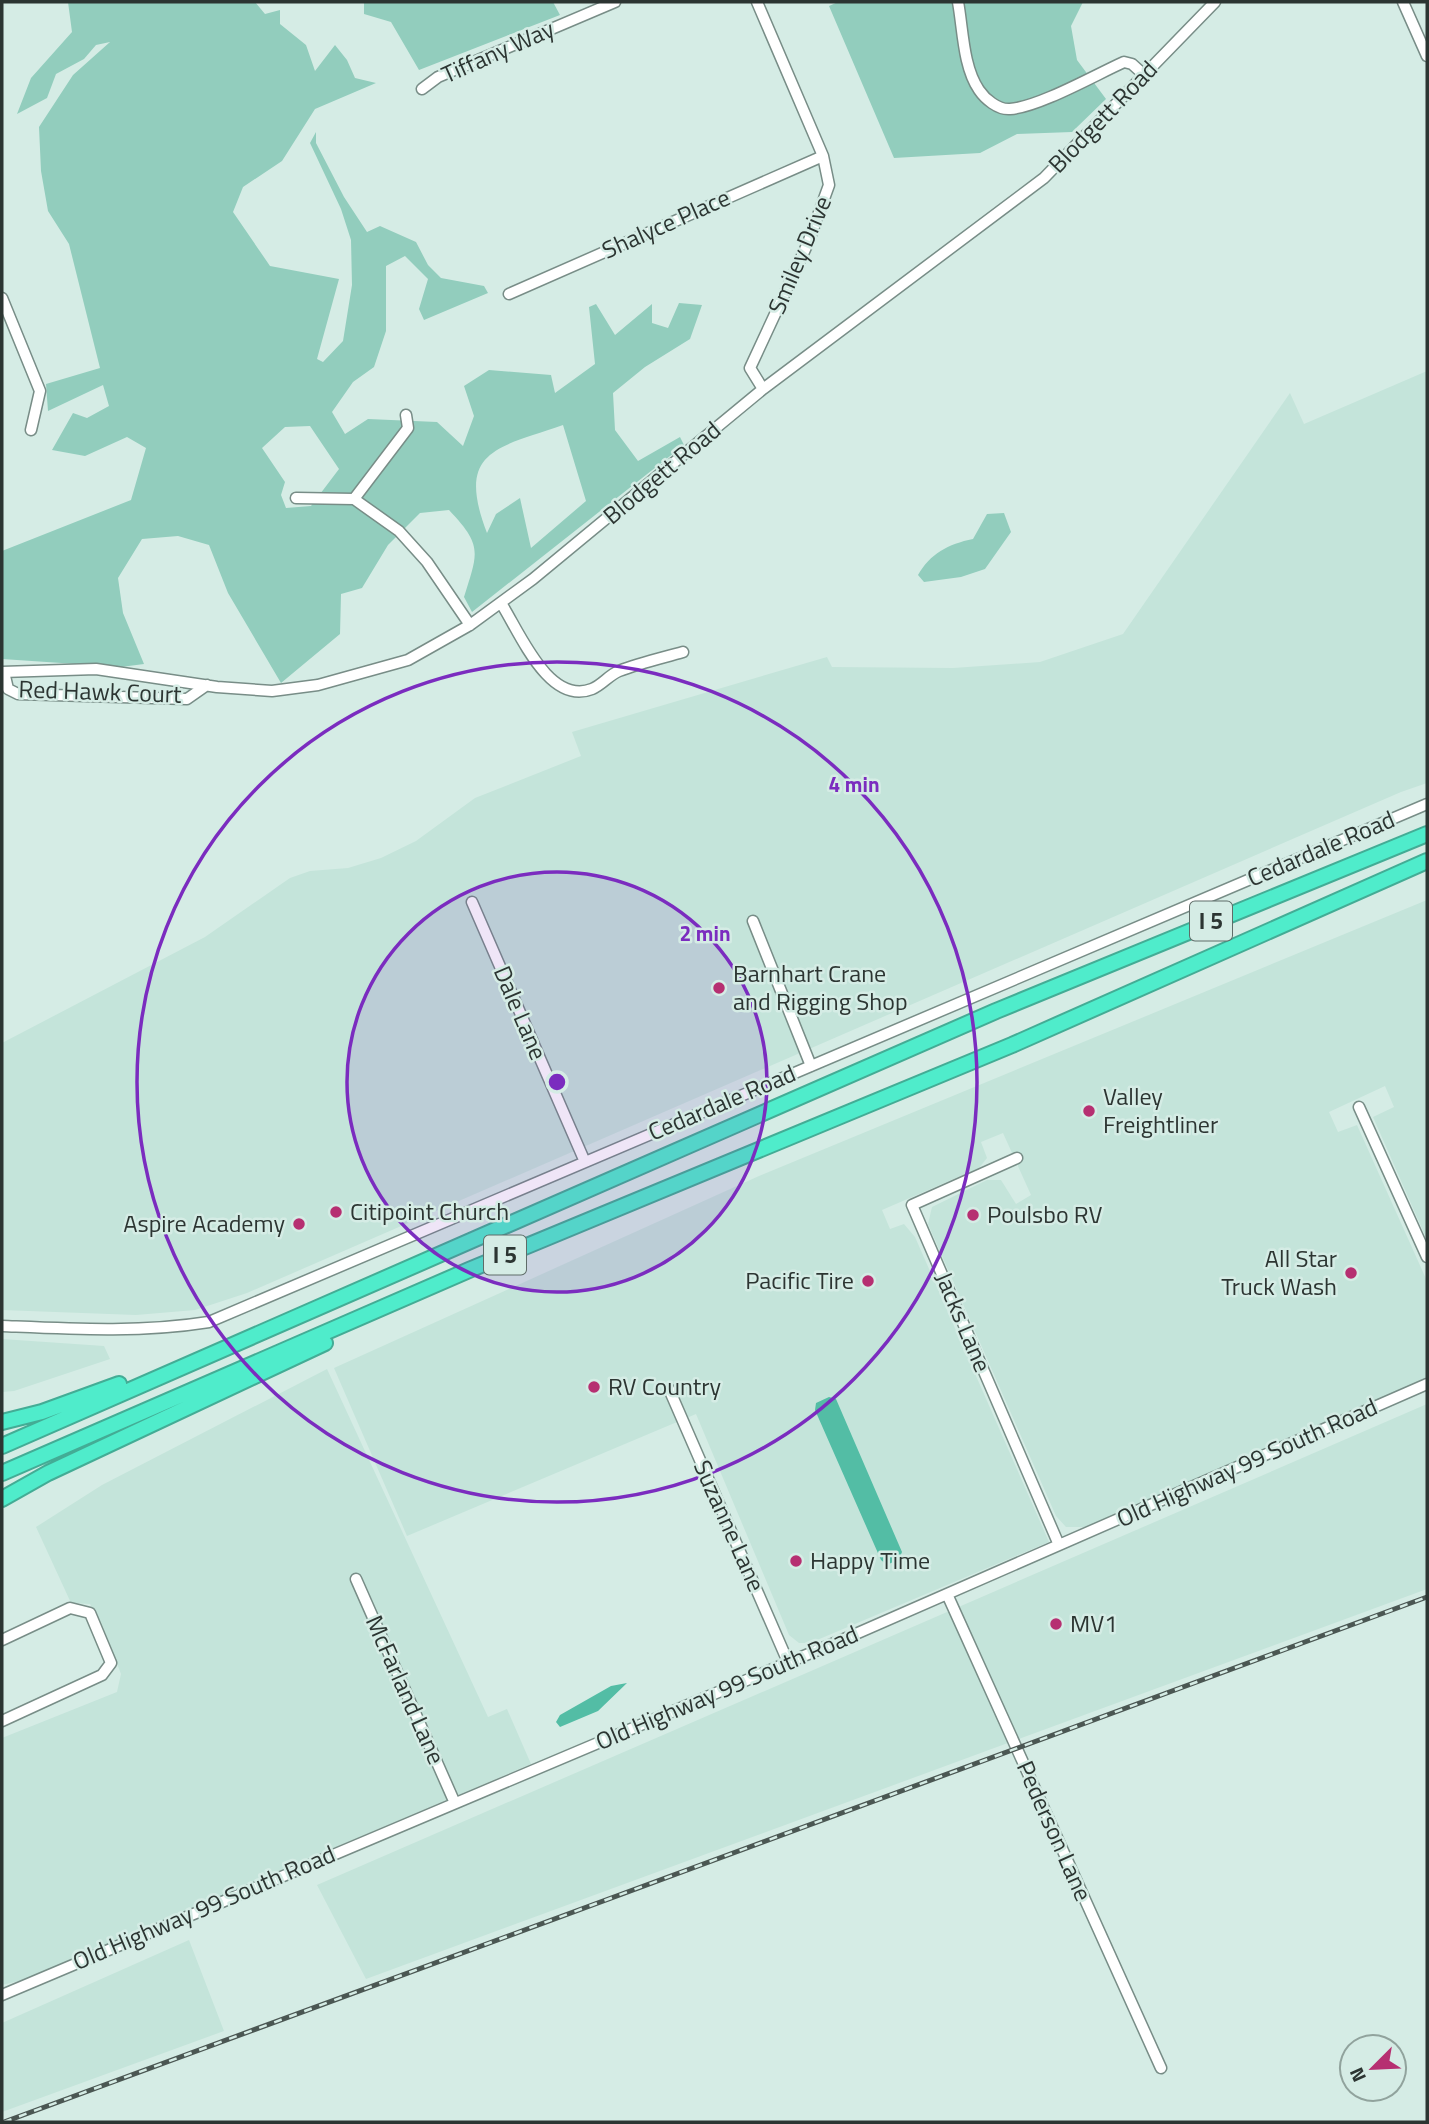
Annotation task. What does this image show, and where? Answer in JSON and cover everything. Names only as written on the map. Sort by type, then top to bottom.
[{"type":"highway","name":"I 5","points":[[2,1446],[996,1011],[1427,834]]},
{"type":"highway","name":"I 5","points":[[2,1473],[469,1270],[1012,1045],[1427,861]]},
{"type":"highway","points":[[2,1499],[60,1467],[391,1313],[469,1270]]},
{"type":"highway","points":[[2,1423],[42,1412],[236,1342]]},
{"type":"street","name":"Tiffany Way","points":[[422,89],[438,77],[615,2]]},
{"type":"street","name":"Smiley Drive","points":[[757,2],[823,156],[829,185],[808,243],[750,368],[763,390]]},
{"type":"street","points":[[958,2],[970,65],[978,89],[989,102],[1007,110],[1031,104],[1124,62],[1132,64],[1143,74]]},
{"type":"street","name":"Blodgett Road","points":[[3,672],[96,669],[207,685],[272,691],[318,685],[408,660],[470,625],[501,603],[763,390],[1044,178],[1215,2]]},
{"type":"street","points":[[1403,2],[1427,56]]},
{"type":"street","name":"Shalyce Place","points":[[509,294],[823,156]]},
{"type":"street","points":[[2,298],[40,391],[31,430]]},
{"type":"street","points":[[354,499],[408,428],[406,415]]},
{"type":"street","points":[[296,498],[354,499],[399,531],[427,562],[470,625]]},
{"type":"street","points":[[501,603],[547,676],[560,688],[576,692],[594,689],[617,671],[683,652]]},
{"type":"street","name":"Red Hawk Court","points":[[3,672],[8,689],[18,694],[187,699],[207,685]]},
{"type":"street","name":"Cedardale Road","points":[[2,1326],[116,1331],[169,1328],[209,1322],[1427,804]]},
{"type":"street","name":"Dale Lane","points":[[472,902],[585,1162]]},
{"type":"street","points":[[753,921],[811,1066]]},
{"type":"street","points":[[1359,1107],[1427,1257]]},
{"type":"street","name":"Jacks Lane","points":[[1017,1158],[912,1205],[1059,1545]]},
{"type":"street","name":"Old Highway 99 South Road","points":[[2,1995],[947,1594],[1427,1384]]},
{"type":"street","name":"Suzanne Lane","points":[[669,1389],[788,1662]]},
{"type":"street","name":"McFarland Lane","points":[[356,1579],[454,1801]]},
{"type":"street","name":"Pederson Lane","points":[[947,1594],[1161,2068]]},
{"type":"street","points":[[2,1640],[71,1608],[81,1610],[90,1613],[111,1663],[102,1675],[2,1721]]},
{"type":"shaded area","points":[[68,2],[255,2],[265,14],[280,10],[280,24],[306,45],[315,71],[335,45],[347,60],[355,78],[376,83],[315,109],[282,161],[243,187],[233,212],[270,266],[339,279],[317,359],[323,362],[343,341],[352,285],[351,240],[341,209],[310,143],[316,132],[316,143],[344,197],[367,232],[380,226],[416,242],[428,265],[441,278],[484,286],[488,293],[424,320],[419,309],[428,279],[405,256],[386,266],[386,331],[374,367],[353,382],[332,412],[345,434],[368,419],[437,422],[463,446],[474,416],[464,386],[489,370],[551,375],[555,393],[595,364],[589,307],[596,304],[615,335],[652,304],[652,323],[668,328],[679,303],[702,305],[690,339],[645,367],[613,393],[615,430],[638,461],[680,437],[684,445],[472,612],[464,597],[475,550],[468,532],[449,510],[420,513],[388,545],[362,588],[341,594],[340,634],[281,683],[228,593],[209,545],[178,536],[142,539],[118,578],[123,613],[144,664],[121,667],[2,659],[2,551],[131,500],[146,448],[127,437],[85,456],[52,450],[73,413],[87,418],[109,406],[103,385],[48,411],[46,384],[100,368],[69,244],[48,211],[41,171],[39,127],[73,75],[110,42],[96,45],[84,59],[56,74],[47,98],[17,114],[31,78],[72,32]],"holes":[[[563,425],[586,501],[531,548],[520,498],[496,514],[487,533],[478,505],[476,484],[480,468],[488,456],[502,447]],[[310,426],[339,469],[311,506],[286,508],[281,495],[285,482],[262,448],[285,427]]]},
{"type":"shaded area","points":[[364,2],[553,2],[560,15],[419,70],[391,22],[364,14]]},
{"type":"shaded area","points":[[838,2],[1083,2],[1071,26],[1077,60],[1106,99],[1072,132],[1017,134],[980,153],[894,158],[829,6]]},
{"type":"shaded area","points":[[1427,371],[1427,783],[247,1293],[195,1310],[136,1315],[2,1310],[2,1043],[205,937],[290,878],[310,871],[348,868],[381,858],[416,841],[475,798],[581,756],[572,732],[827,657],[832,667],[953,668],[1040,662],[1123,634],[1290,393],[1304,424]]},
{"type":"shaded area","points":[[1004,513],[1011,532],[985,569],[961,577],[924,582],[918,575],[928,561],[941,551],[973,539],[987,514]]},
{"type":"shaded area","points":[[1427,900],[1427,1240],[1373,1117],[1394,1107],[1385,1086],[1329,1112],[1338,1132],[1357,1125],[1427,1281],[1427,1378],[1086,1527],[1066,1527],[1056,1516],[928,1224],[932,1207],[987,1180],[1001,1180],[1016,1204],[1031,1195],[1003,1133],[981,1142],[987,1158],[979,1168],[882,1210],[890,1229],[904,1224],[915,1237],[1049,1542],[810,1643],[799,1643],[789,1635],[696,1414],[407,1536],[334,1368],[759,1176]]},
{"type":"shaded area","points":[[2,1339],[104,1346],[110,1359],[14,1391],[2,1392]]},
{"type":"shaded area","points":[[327,1369],[488,1717],[507,1709],[531,1764],[23,1980],[2,1985],[2,1738],[117,1692],[121,1674],[101,1622],[90,1604],[71,1603],[36,1527],[102,1485]]},
{"type":"shaded area","points":[[829,1397],[836,1399],[902,1552],[899,1559],[887,1565],[881,1560],[815,1410],[816,1403]]},
{"type":"shaded area","points":[[1427,1404],[1427,1589],[366,1979],[317,1885]]},
{"type":"shaded area","points":[[627,1683],[598,1711],[560,1727],[556,1722],[560,1715],[611,1686]]},
{"type":"shaded area","points":[[189,1940],[224,2031],[2,2112],[2,2023]]},
{"type":"railway","points":[[4,2122],[1427,1597]]},
{"type":"place","name":"Barnhart Crane and Rigging Shop","points":[[719,988]]},
{"type":"place","name":"Valley Freightliner","points":[[1089,1111]]},
{"type":"place","name":"Citipoint Church","points":[[336,1212]]},
{"type":"place","name":"Poulsbo RV","points":[[973,1215]]},
{"type":"place","name":"Aspire Academy","points":[[299,1224]]},
{"type":"place","name":"All Star Truck Wash","points":[[1351,1273]]},
{"type":"place","name":"Pacific Tire","points":[[868,1281]]},
{"type":"place","name":"RV Country","points":[[594,1387]]},
{"type":"place","name":"Happy Time","points":[[796,1561]]},
{"type":"place","name":"MV1","points":[[1056,1624]]}]
